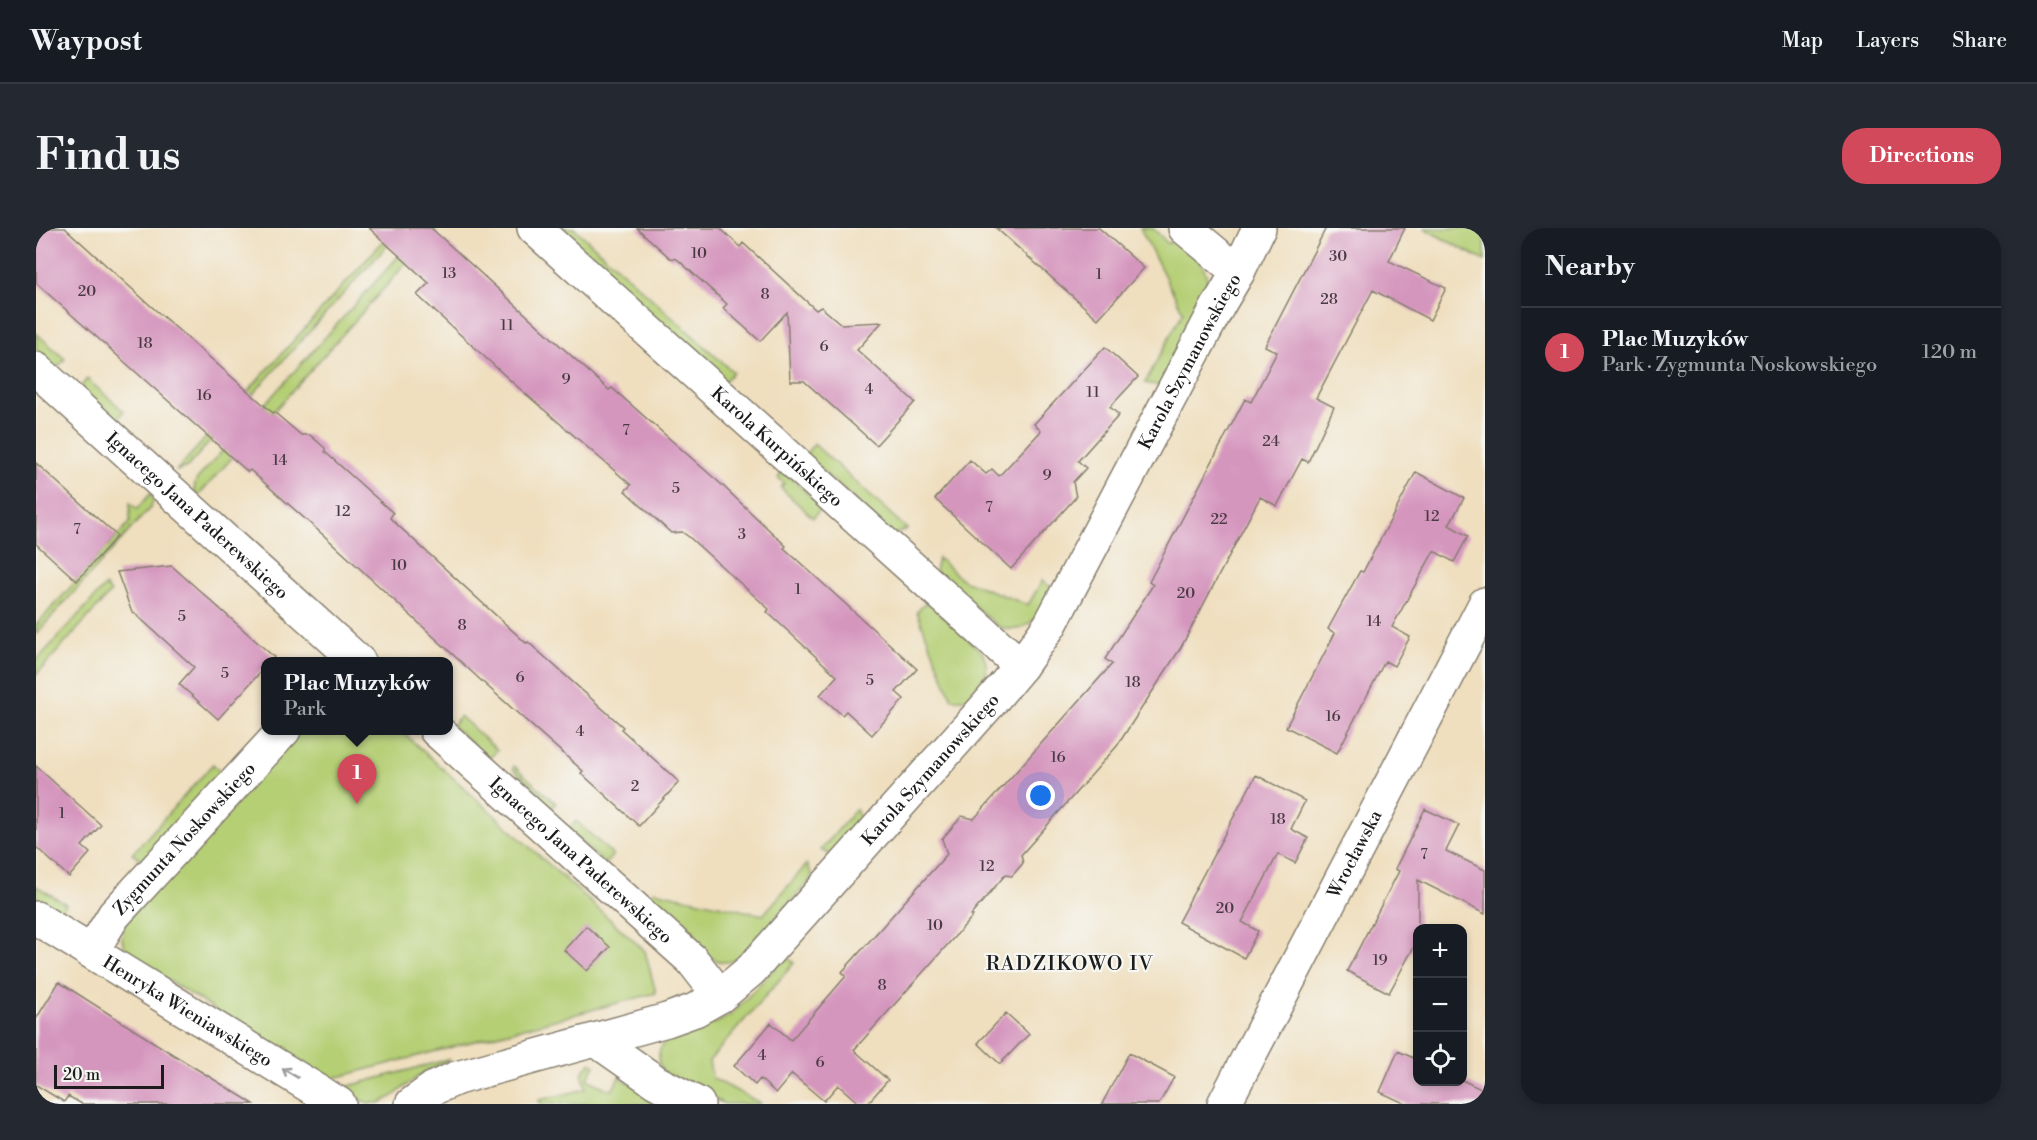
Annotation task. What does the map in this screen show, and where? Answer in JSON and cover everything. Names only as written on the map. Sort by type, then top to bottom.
[{"type":"street","name":"Karola Kurpińskiego","points":[[534,228],[1021,666]]},
{"type":"street","points":[[1185,228],[1238,272]]},
{"type":"street","name":"Karola Szymanowskiego","points":[[412,1104],[434,1088],[457,1078],[667,1020],[695,1010],[720,996],[751,970],[1021,666],[1050,625],[1238,272],[1259,228]]},
{"type":"street","name":"Ignacego Jana Paderewskiego","points":[[36,369],[351,657]]},
{"type":"street","name":"Wrocławska","points":[[1224,1104],[1485,604]]},
{"type":"street","name":"Zygmunta Noskowskiego","points":[[92,951],[114,915],[279,735]]},
{"type":"street","name":"Ignacego Jana Paderewskiego","points":[[442,735],[692,960],[720,996]]},
{"type":"street","name":"Henryka Wieniawskiego","points":[[36,918],[339,1104]]},
{"type":"street","points":[[596,1040],[656,1082],[698,1104]]},
{"type":"green space","points":[[395,228],[403,228],[187,467],[176,471]]},
{"type":"green space","points":[[424,228],[438,228],[197,497],[194,488],[197,479]]},
{"type":"green space","points":[[553,228],[574,228],[733,372],[724,382]]},
{"type":"green space","points":[[1140,228],[1153,228],[1168,244],[1175,236],[1195,255],[1207,276],[1207,295],[1160,386],[1145,383],[1183,312]]},
{"type":"green space","points":[[1423,228],[1485,228],[1485,261]]},
{"type":"green space","points":[[36,333],[65,359],[55,370],[36,352]]},
{"type":"green space","points":[[87,379],[124,411],[115,422],[78,390]]},
{"type":"green space","points":[[814,444],[907,529],[893,535],[805,455]]},
{"type":"green space","points":[[783,471],[822,507],[813,518],[781,488],[784,483],[778,478]]},
{"type":"green space","points":[[152,492],[153,502],[149,509],[36,634],[36,625],[130,522],[130,503],[137,509]]},
{"type":"green space","points":[[938,558],[963,580],[1028,605],[1042,581],[1054,589],[1037,616],[1029,624],[1019,629],[999,627],[935,572]]},
{"type":"green space","points":[[105,586],[111,592],[36,675],[36,661]]},
{"type":"green space","points":[[927,601],[982,652],[986,665],[986,677],[972,699],[952,699],[917,612]]},
{"type":"green space","points":[[460,716],[497,750],[489,759],[453,725]]},
{"type":"green space","points":[[295,735],[405,735],[645,951],[656,993],[327,1080],[126,954],[122,939],[124,924]]},
{"type":"green space","points":[[213,764],[225,778],[146,862],[132,854]]},
{"type":"green space","points":[[514,766],[556,803],[547,813],[535,802],[541,794],[513,769]]},
{"type":"green space","points":[[856,809],[862,823],[833,856],[821,850]]},
{"type":"green space","points":[[576,821],[613,855],[605,864],[568,830]]},
{"type":"green space","points":[[807,864],[813,877],[742,956],[729,962],[715,960],[694,946],[645,900],[654,891],[763,915]]},
{"type":"green space","points":[[36,886],[66,904],[58,916],[36,903]]},
{"type":"green space","points":[[786,956],[794,963],[709,1061],[712,1078],[762,1104],[724,1104],[664,1072],[658,1058],[669,1036],[716,1023],[731,1015]]},
{"type":"green space","points":[[450,1060],[420,1075],[380,1103],[367,1103],[346,1091],[349,1086]]},
{"type":"green space","points":[[591,1062],[595,1065],[587,1079],[612,1091],[619,1077],[668,1104],[540,1104],[539,1100],[586,1089],[582,1073]]},
{"type":"building","points":[[36,228],[65,228],[273,413],[301,435],[310,435],[325,448],[325,452],[393,513],[390,518],[526,643],[528,642],[623,727],[621,729],[679,782],[639,826],[581,773],[583,771],[330,541],[250,470],[248,472],[36,283]]},
{"type":"building","points":[[369,228],[431,228],[609,390],[612,388],[722,485],[786,546],[784,548],[917,669],[896,692],[904,699],[872,735],[846,711],[842,715],[820,695],[837,676],[767,612],[769,609],[689,537],[682,532],[671,533],[625,491],[631,485],[512,382],[417,295],[429,283]]},
{"type":"building","points":[[637,228],[720,228],[740,247],[743,243],[816,310],[821,307],[841,324],[882,322],[857,350],[915,402],[876,445],[804,381],[790,381],[787,312],[760,341],[723,308],[727,304],[677,259],[670,258]]},
{"type":"building","points":[[996,228],[1099,228],[1144,268],[1098,319]]},
{"type":"building","points":[[1326,228],[1405,228],[1389,261],[1446,288],[1430,320],[1373,290],[1316,398],[1334,407],[1308,462],[1302,459],[1277,506],[1260,497],[1180,649],[1117,746],[1021,855],[1023,863],[1012,876],[1005,875],[971,915],[973,916],[854,1050],[888,1080],[867,1104],[860,1104],[838,1085],[824,1101],[792,1074],[776,1093],[760,1079],[755,1085],[734,1066],[771,1023],[791,1040],[846,976],[842,972],[947,854],[942,839],[962,816],[974,819],[1112,664],[1105,659],[1153,585],[1149,582],[1245,399],[1251,402],[1277,352],[1265,346]]},
{"type":"building","points":[[1105,347],[1138,377],[1110,407],[1119,415],[1078,461],[1086,468],[1073,482],[1076,497],[1011,569],[935,499],[970,460],[986,474],[992,469],[999,476],[1041,431],[1034,424]]},
{"type":"building","points":[[36,463],[117,536],[77,581],[36,544]]},
{"type":"building","points":[[1416,472],[1464,498],[1449,525],[1468,536],[1454,562],[1434,551],[1392,627],[1410,637],[1394,666],[1385,661],[1337,753],[1286,727],[1335,633],[1328,629],[1360,571],[1363,572]]},
{"type":"building","points":[[172,566],[274,657],[261,657],[261,672],[218,719],[179,684],[194,667],[131,610],[117,572]]},
{"type":"building","points":[[36,766],[101,825],[82,846],[90,853],[69,877],[36,847]]},
{"type":"building","points":[[1256,775],[1305,801],[1291,829],[1308,838],[1295,863],[1278,854],[1242,922],[1258,931],[1244,958],[1178,922]]},
{"type":"building","points":[[1425,809],[1459,825],[1446,851],[1485,870],[1485,914],[1418,880],[1418,924],[1413,924],[1413,948],[1389,993],[1347,971],[1399,871],[1395,869]]},
{"type":"building","points":[[586,926],[610,947],[587,971],[564,950]]},
{"type":"building","points":[[59,982],[254,1104],[82,1104],[68,1096],[64,1102],[36,1085],[36,1019]]},
{"type":"building","points":[[1006,1013],[1029,1034],[1000,1064],[978,1043]]},
{"type":"building","points":[[1398,1051],[1413,1058],[1413,1086],[1467,1086],[1467,1082],[1485,1091],[1485,1104],[1406,1104],[1380,1092]]},
{"type":"building","points":[[1129,1053],[1174,1077],[1159,1104],[1102,1104]]},
{"type":"place","name":"Plac Muzyków","points":[[357,804]]},
{"type":"district","name":"RADZIKOWO IV","points":[[1070,963]]}]
